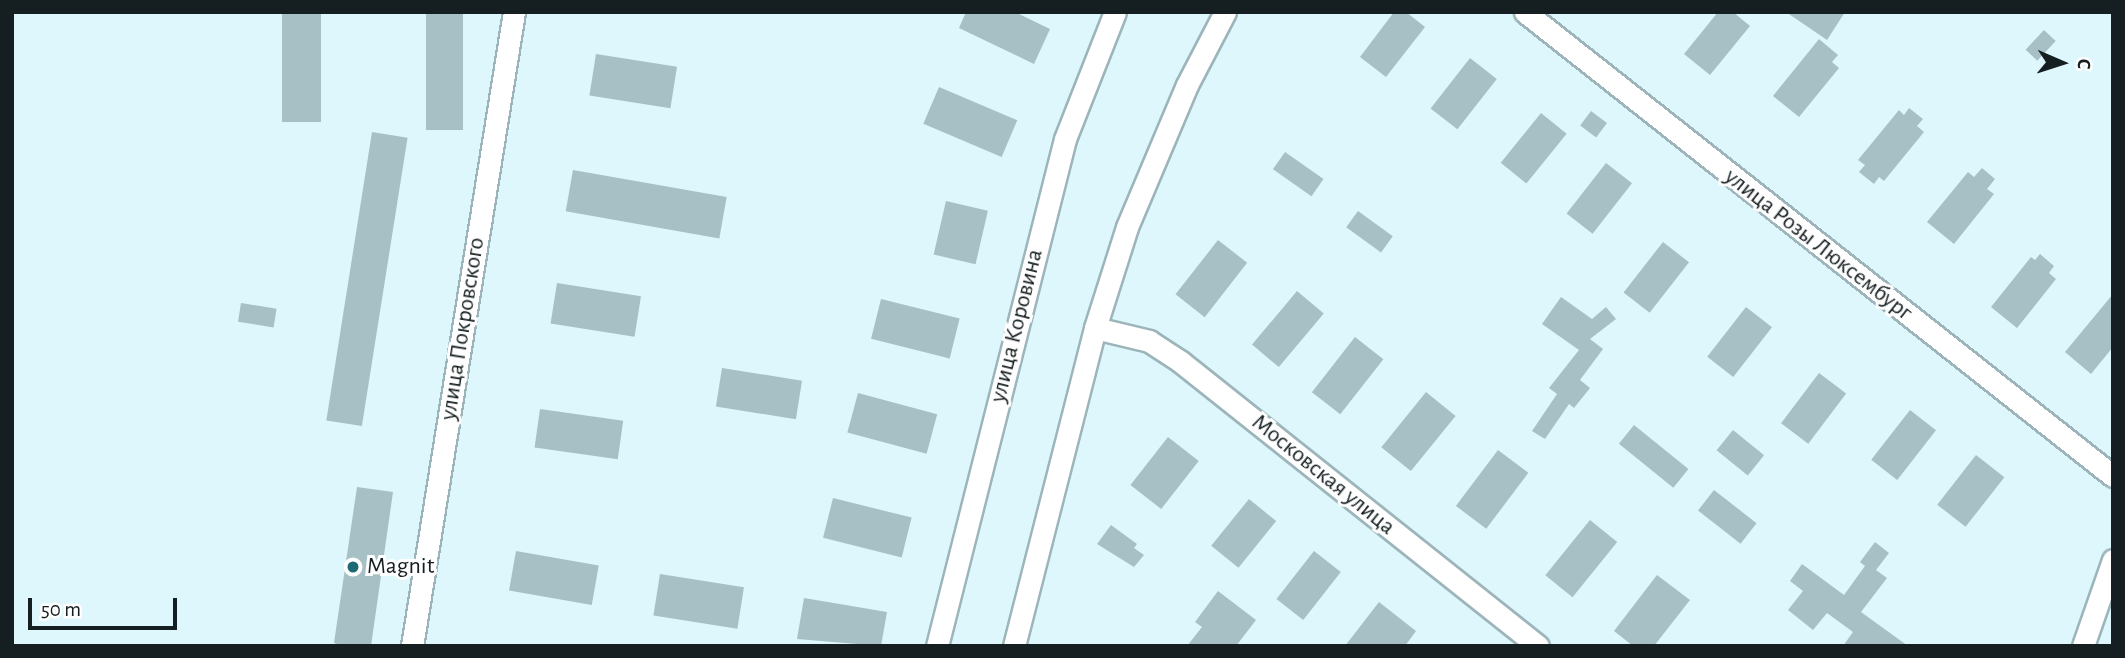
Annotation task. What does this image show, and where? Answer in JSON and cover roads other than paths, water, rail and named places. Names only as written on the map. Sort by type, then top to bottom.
[{"type":"street","name":"улица Покровского","points":[[412,646],[514,12]]},
{"type":"street","name":"улица Коровина","points":[[937,646],[1065,139],[1115,12]]},
{"type":"street","points":[[1014,646],[1096,328],[1149,169],[1225,12]]},
{"type":"street","name":"улица Розы Люксембург","points":[[1525,12],[2113,476]]},
{"type":"street","name":"Московская улица","points":[[1096,328],[1149,341],[1181,362],[1538,646]]},
{"type":"street","points":[[2084,646],[2113,561]]},
{"type":"place","name":"Magnit","points":[[353,567]]}]
